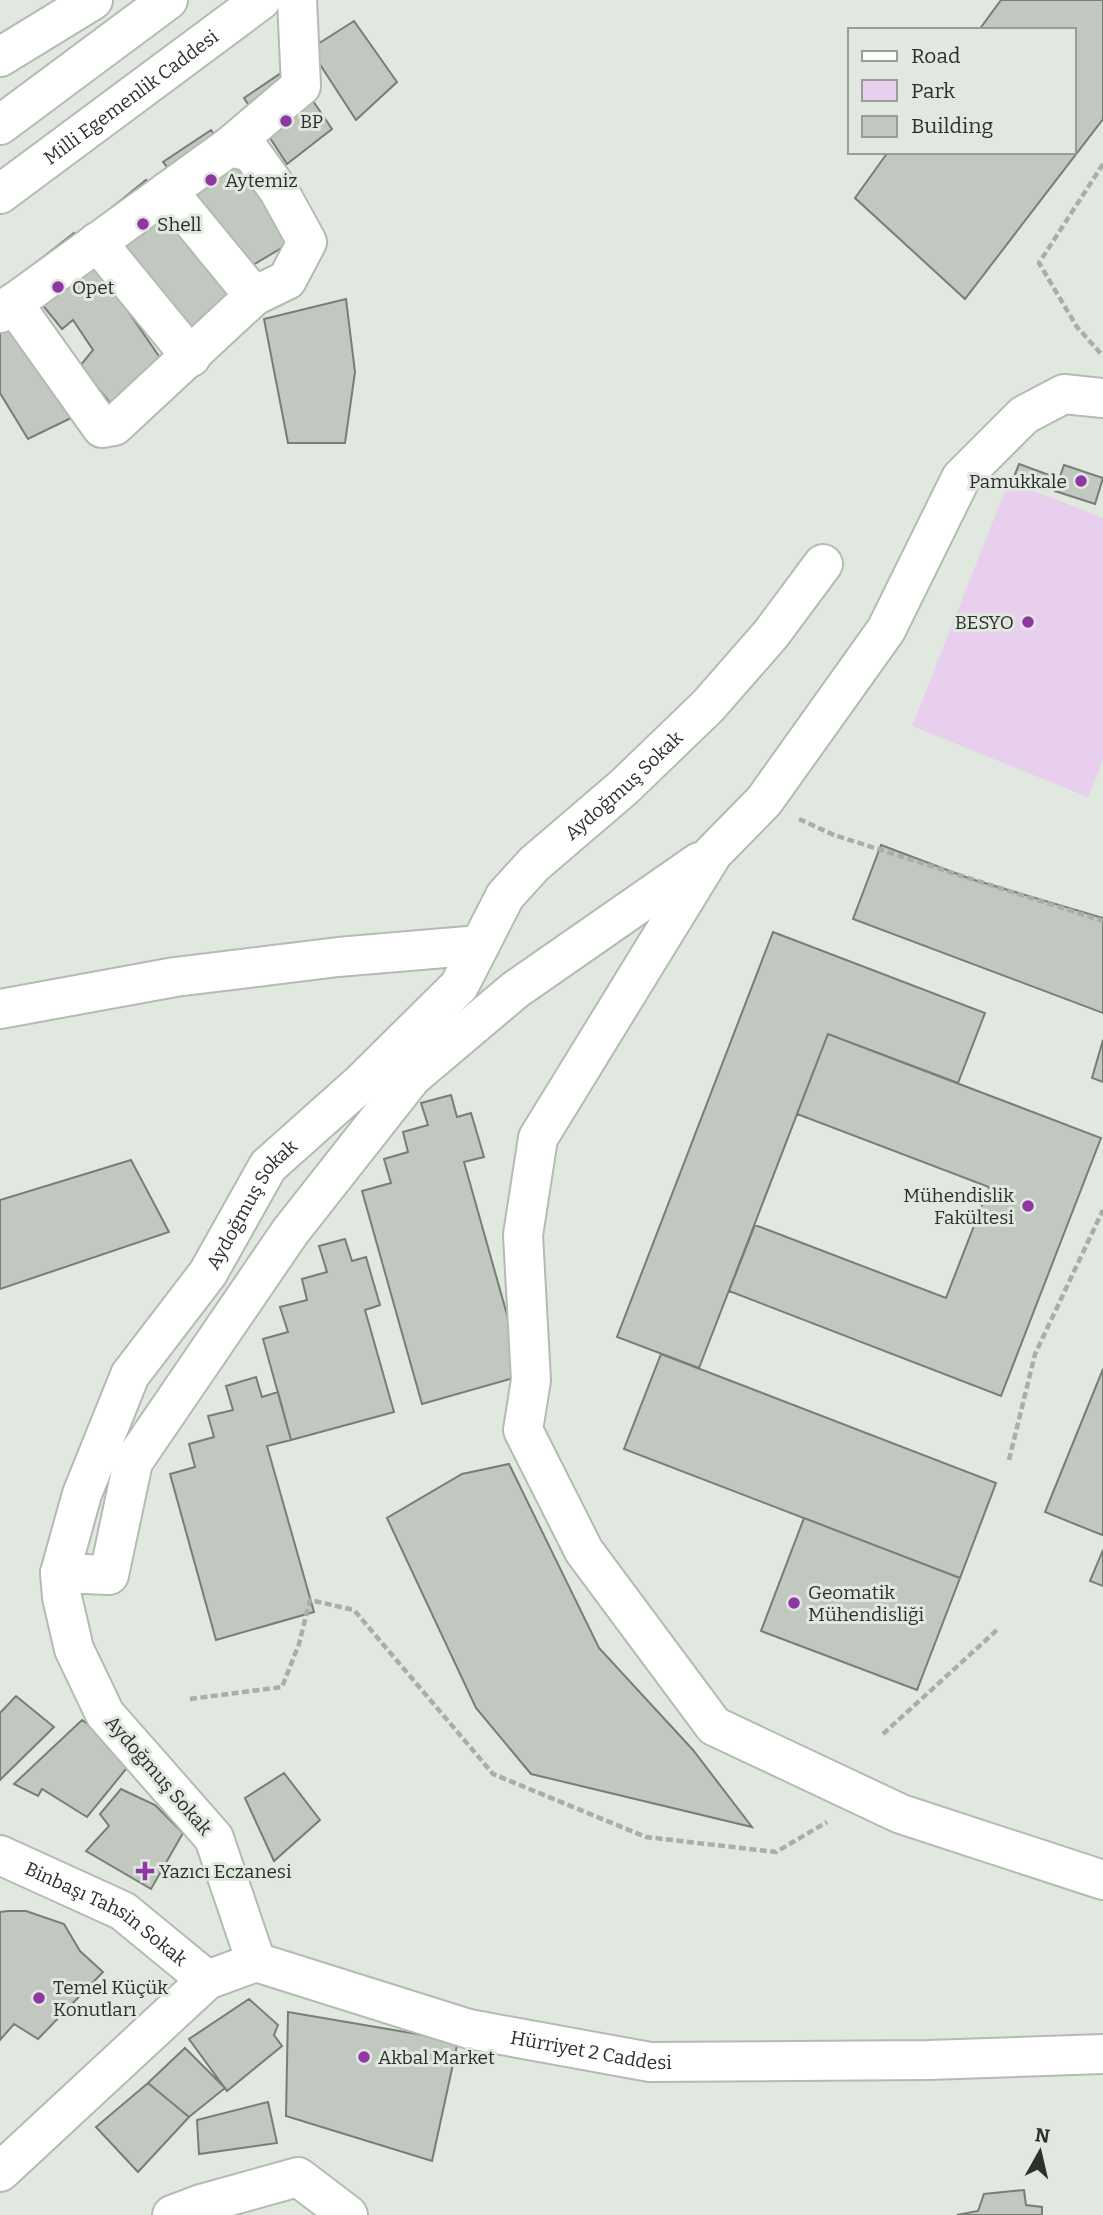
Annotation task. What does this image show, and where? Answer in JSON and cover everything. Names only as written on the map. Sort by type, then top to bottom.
[{"type":"main road","points":[[0,57],[93,0]]},
{"type":"main road","points":[[0,125],[168,0]]},
{"type":"main road","name":"Milli Egemenlik Caddesi","points":[[0,194],[261,0]]},
{"type":"main road","points":[[229,147],[251,152],[279,191],[307,242],[287,280],[254,296],[114,426],[102,428],[7,308],[229,147],[301,86],[298,0]]},
{"type":"main road","points":[[169,191],[254,296]]},
{"type":"main road","points":[[97,242],[191,357]]},
{"type":"main road","points":[[60,1573],[109,1575],[133,1462],[290,1232],[412,1077],[515,990],[713,853],[764,801],[886,630],[961,478],[1024,415],[1065,394],[1103,398]]},
{"type":"main road","name":"Aydoğmuş Sokak","points":[[256,1962],[214,1838],[105,1714],[74,1649],[60,1573],[82,1494],[130,1375],[208,1272],[268,1166],[360,1084],[459,986],[505,896],[534,864],[624,787],[708,706],[771,634],[824,564]]},
{"type":"main road","points":[[713,853],[538,1138],[523,1235],[531,1380],[523,1430],[584,1551],[714,1726],[901,1814],[1103,1880]]},
{"type":"main road","points":[[0,1009],[175,977],[338,957],[480,945]]},
{"type":"main road","name":"Binbaşı Tahsin Sokak","points":[[0,1854],[123,1911],[207,1980]]},
{"type":"main road","points":[[0,2172],[207,1980],[256,1962]]},
{"type":"main road","name":"Hürriyet 2 Caddesi","points":[[256,1962],[469,2029],[650,2062],[929,2060],[1103,2054]]},
{"type":"main road","points":[[172,2215],[201,2204],[298,2177],[348,2215]]},
{"type":"path","points":[[1103,164],[1039,263],[1077,327],[1103,356]]},
{"type":"path","points":[[764,801],[834,835],[1103,921]]},
{"type":"path","points":[[1009,1460],[1035,1354],[1103,1210]]},
{"type":"path","points":[[190,1699],[282,1687],[299,1644],[310,1600],[354,1610],[493,1774],[646,1837],[776,1853],[868,1798]]},
{"type":"path","points":[[883,1734],[997,1630]]},
{"type":"green space","name":"BESYO","points":[[1009,481],[1103,518],[1103,760],[1088,797],[912,726]]},
{"type":"building","points":[[1001,0],[1103,0],[1103,119],[965,299],[855,198],[887,154],[1075,154],[1075,28],[980,28]]},
{"type":"building","points":[[354,21],[397,82],[356,120],[310,49]]},
{"type":"building","points":[[290,67],[332,129],[287,164],[244,98]]},
{"type":"building","points":[[211,130],[295,240],[248,268],[163,162]]},
{"type":"building","points":[[146,180],[237,290],[186,332],[98,219]]},
{"type":"building","points":[[74,233],[163,362],[111,404],[80,366],[93,350],[73,320],[62,329],[19,276]]},
{"type":"building","points":[[346,299],[355,372],[345,443],[288,443],[264,319]]},
{"type":"building","points":[[0,310],[73,417],[28,439],[0,393]]},
{"type":"building","points":[[1019,464],[1052,476],[1048,490],[1014,477]]},
{"type":"building","name":"Pamukkale","points":[[1064,465],[1103,478],[1095,504],[1055,491]]},
{"type":"building","points":[[881,845],[971,879],[1103,918],[1103,1013],[853,919]]},
{"type":"building","points":[[773,932],[985,1013],[958,1083],[828,1034],[699,1368],[617,1337]]},
{"type":"building","name":"Mühendislik Fakültesi","points":[[828,1034],[1101,1138],[1001,1396],[729,1291],[755,1225],[946,1298],[989,1187],[797,1114]]},
{"type":"building","points":[[1103,1040],[1103,1082],[1092,1078]]},
{"type":"building","points":[[451,1095],[457,1117],[471,1113],[484,1157],[464,1162],[524,1375],[422,1404],[362,1191],[391,1183],[384,1159],[408,1152],[403,1132],[428,1125],[421,1103]]},
{"type":"building","points":[[131,1160],[169,1232],[0,1289],[0,1200]]},
{"type":"building","points":[[345,1239],[352,1261],[366,1257],[380,1305],[365,1310],[394,1412],[291,1440],[263,1339],[288,1332],[280,1307],[307,1300],[302,1279],[327,1272],[319,1246]]},
{"type":"building","points":[[661,1354],[996,1483],[960,1578],[624,1449]]},
{"type":"building","points":[[1103,1369],[1103,1532],[1102,1535],[1045,1512]]},
{"type":"building","points":[[256,1377],[262,1397],[278,1392],[291,1440],[267,1446],[314,1612],[216,1640],[170,1474],[195,1467],[189,1444],[214,1437],[208,1416],[233,1410],[226,1386]]},
{"type":"building","points":[[509,1464],[599,1648],[693,1750],[752,1827],[531,1774],[476,1708],[387,1518],[462,1474]]},
{"type":"building","points":[[804,1518],[960,1578],[917,1690],[761,1631]]},
{"type":"building","points":[[1103,1550],[1103,1586],[1090,1581]]},
{"type":"building","points":[[16,1696],[54,1727],[0,1780],[0,1713]]},
{"type":"building","points":[[82,1720],[135,1758],[87,1817],[42,1789],[38,1796],[14,1784]]},
{"type":"building","points":[[284,1773],[320,1820],[274,1861],[245,1798]]},
{"type":"building","points":[[121,1789],[155,1805],[183,1833],[151,1889],[86,1851],[109,1826],[100,1814]]},
{"type":"building","name":"Temel Küçük Konutları","points":[[26,1911],[64,1924],[80,1951],[103,1972],[38,2039],[14,2024],[0,2040],[0,1912]]},
{"type":"building","points":[[249,1999],[278,2025],[274,2035],[282,2046],[227,2091],[189,2039]]},
{"type":"building","points":[[288,2012],[458,2041],[432,2161],[286,2116]]},
{"type":"building","points":[[185,2048],[225,2088],[189,2117],[148,2083]]},
{"type":"building","points":[[148,2083],[189,2117],[138,2172],[96,2127]]},
{"type":"building","points":[[268,2102],[277,2143],[199,2154],[197,2120]]},
{"type":"building","points":[[1024,2190],[1026,2205],[1042,2207],[1042,2215],[957,2215],[978,2211],[984,2194]]},
{"type":"place","name":"BP","points":[[286,121]]},
{"type":"place","name":"Aytemiz","points":[[211,180]]},
{"type":"place","name":"Shell","points":[[143,224]]},
{"type":"place","name":"Opet","points":[[58,287]]},
{"type":"place","name":"Pamukkale","points":[[1081,481]]},
{"type":"place","name":"BESYO","points":[[1028,622]]},
{"type":"place","name":"Mühendislik Fakültesi","points":[[1028,1206]]},
{"type":"place","name":"Geomatik Mühendisliği","points":[[794,1603]]},
{"type":"place","name":"Yazıcı Eczanesi","points":[[145,1871]]},
{"type":"place","name":"Temel Küçük Konutları","points":[[39,1998]]},
{"type":"place","name":"Akbal Market","points":[[364,2057]]}]
